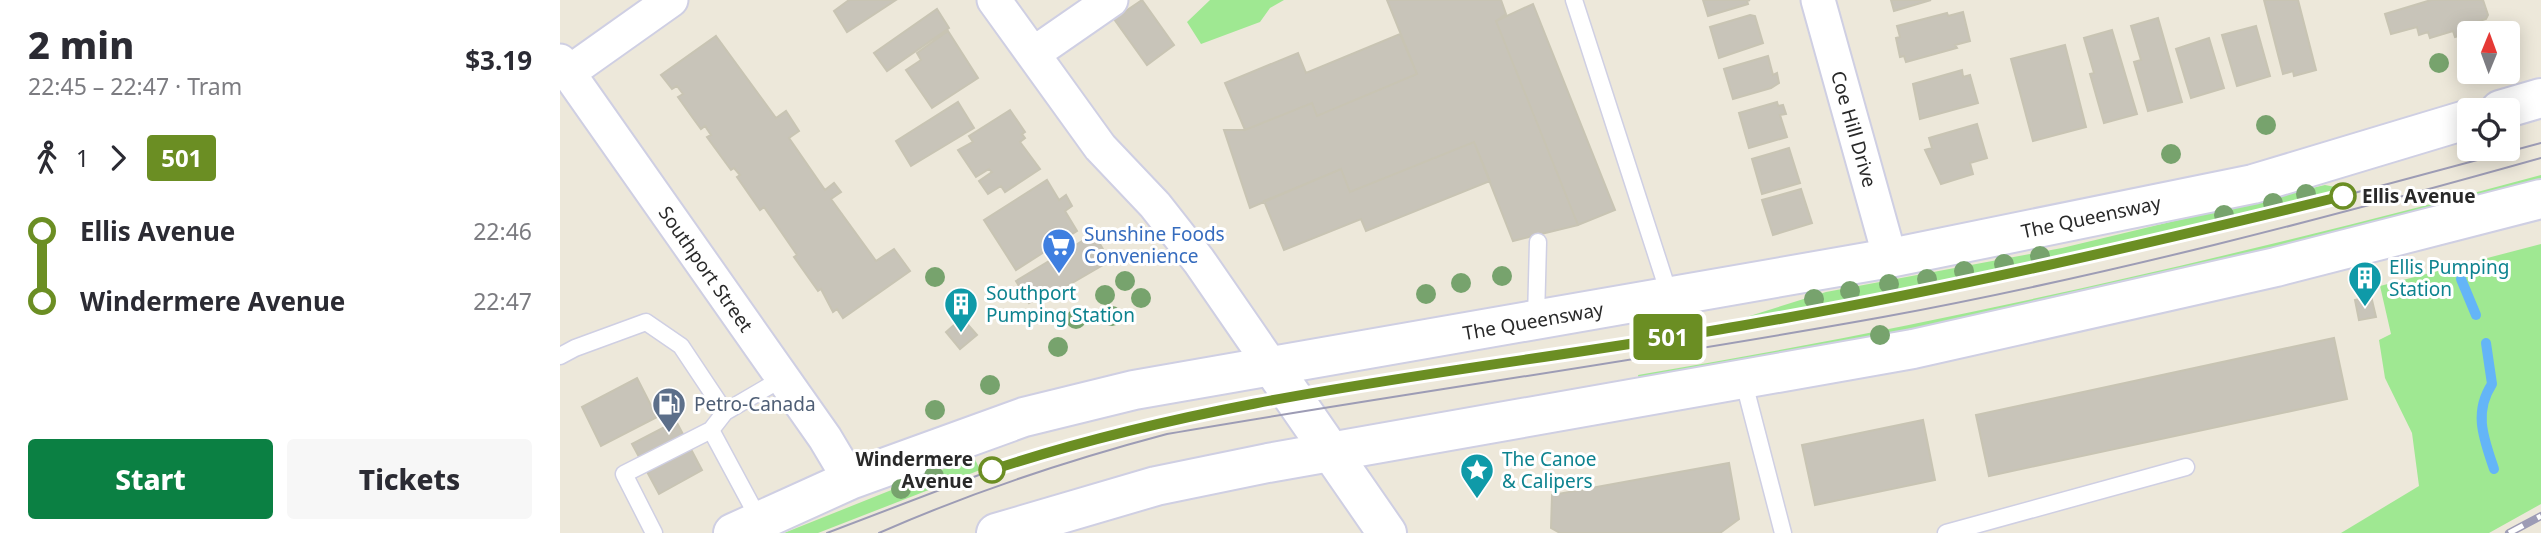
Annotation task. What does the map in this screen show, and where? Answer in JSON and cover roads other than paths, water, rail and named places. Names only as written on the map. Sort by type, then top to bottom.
[{"type":"main road","points":[[2520,104],[2541,98]]},
{"type":"main road","name":"The Queensway","points":[[747,527],[850,480],[1024,417],[1134,390],[1270,364],[1356,353],[1890,258],[2253,184],[2457,124]]},
{"type":"main road","points":[[996,533],[1156,486],[1913,349],[2276,267],[2541,198]]},
{"type":"main road","points":[[1270,364],[1387,533]]},
{"type":"street","points":[[564,67],[671,0]]},
{"type":"street","points":[[994,0],[1100,147],[1154,205],[1199,261],[1270,364]]},
{"type":"street","points":[[1033,54],[1111,0]]},
{"type":"street","name":"Coe Hill Drive","points":[[1818,0],[1890,258]]},
{"type":"street","name":"Southport Street","points":[[564,67],[783,378],[850,480]]},
{"type":"lane","points":[[1574,0],[1670,297]]},
{"type":"lane","points":[[1536,319],[1538,242]]},
{"type":"lane","points":[[560,356],[646,322],[681,346],[725,412]]},
{"type":"lane","points":[[653,533],[624,474],[711,430],[725,412],[783,378]]},
{"type":"lane","points":[[1743,379],[1783,533]]},
{"type":"lane","points":[[711,430],[747,527]]},
{"type":"lane","points":[[1946,533],[2186,467]]},
{"type":"waterway","points":[[2461,279],[2476,315]]},
{"type":"waterway","points":[[2486,343],[2492,384],[2483,405],[2482,426],[2494,469]]},
{"type":"tram line","points":[[827,533],[992,470],[1056,449],[1171,418],[1739,326],[1962,284],[2343,196],[2541,143]]},
{"type":"tram line","points":[[879,533],[1021,478],[1167,434],[1704,348],[1966,301],[2214,245],[2541,158]]},
{"type":"tram line","name":"501","points":[[992,470],[1056,449],[1171,418],[1739,326],[1987,278],[2343,196]]},
{"type":"railway","points":[[2509,533],[2541,516]]},
{"type":"place","name":"Ellis Avenue","points":[[2343,196]]},
{"type":"place","name":"Sunshine Foods Convenience","points":[[1059,275]]},
{"type":"place","name":"Ellis Pumping Station","points":[[2365,308]]},
{"type":"place","name":"Southport Pumping Station","points":[[961,334]]},
{"type":"place","name":"Petro-Canada","points":[[669,434]]},
{"type":"place","name":"Windermere Avenue","points":[[992,470]]},
{"type":"place","name":"The Canoe & Calipers","points":[[1477,500]]}]
